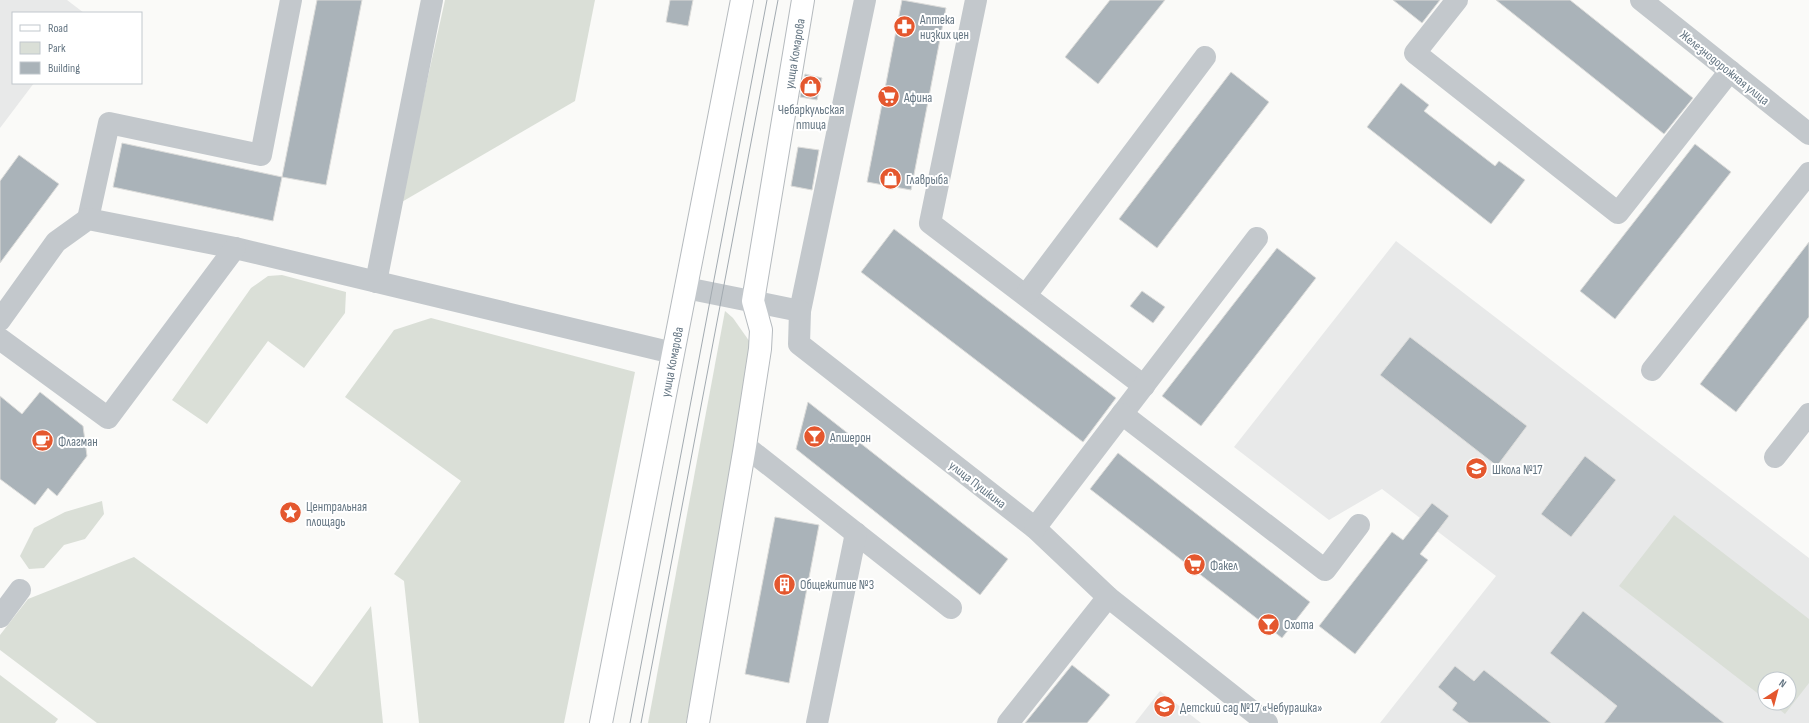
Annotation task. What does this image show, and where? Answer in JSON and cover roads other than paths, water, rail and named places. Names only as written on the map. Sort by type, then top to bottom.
[{"type":"main road","name":"улица Комарова","points":[[601,723],[742,0]]},
{"type":"main road","name":"улица Комарова","points":[[698,723],[760,349],[761,330],[753,302],[803,0]]},
{"type":"street","points":[[0,320],[56,242],[88,219],[109,123],[261,155],[291,0]]},
{"type":"street","points":[[376,282],[432,0]]},
{"type":"street","points":[[686,288],[800,312],[865,0]]},
{"type":"street","points":[[976,0],[930,223],[1144,386]]},
{"type":"street","points":[[1457,0],[1415,53],[1618,213],[1730,71]]},
{"type":"street","name":"Железнодорожная улица","points":[[1641,0],[1809,134]]},
{"type":"street","points":[[1026,295],[1205,57]]},
{"type":"street","points":[[1652,370],[1809,173]]},
{"type":"street","points":[[88,219],[235,248],[673,353]]},
{"type":"street","points":[[1036,528],[1257,238]]},
{"type":"street","points":[[0,339],[108,418],[235,248]]},
{"type":"street","name":"улица Пушкина","points":[[800,312],[799,344],[1036,528],[1108,597],[1267,723]]},
{"type":"street","points":[[1122,414],[1325,570],[1359,526]]},
{"type":"street","points":[[1775,457],[1809,414]]},
{"type":"street","points":[[745,446],[951,608]]},
{"type":"street","points":[[817,723],[856,533]]},
{"type":"street","points":[[0,617],[20,590]]},
{"type":"street","points":[[1008,723],[1108,597]]},
{"type":"tram line","points":[[630,723],[767,0]]},
{"type":"tram line","points":[[641,723],[778,0]]},
{"type":"place","name":"Аптека низких цен","points":[[904,26]]},
{"type":"place","name":"Чебаркульская птица","points":[[811,87]]},
{"type":"place","name":"Афина","points":[[888,97]]},
{"type":"place","name":"Главрыба","points":[[890,179]]},
{"type":"place","name":"Апшерон","points":[[814,437]]},
{"type":"place","name":"Флагман","points":[[42,441]]},
{"type":"place","name":"Школа №17","points":[[1477,469]]},
{"type":"place","name":"Центральная площадь","points":[[290,513]]},
{"type":"place","name":"Факел","points":[[1194,565]]},
{"type":"place","name":"Общежитие №3","points":[[785,584]]},
{"type":"place","name":"Охота","points":[[1268,624]]},
{"type":"place","name":"Детский сад №17 «Чебурашка»","points":[[1164,707]]}]
